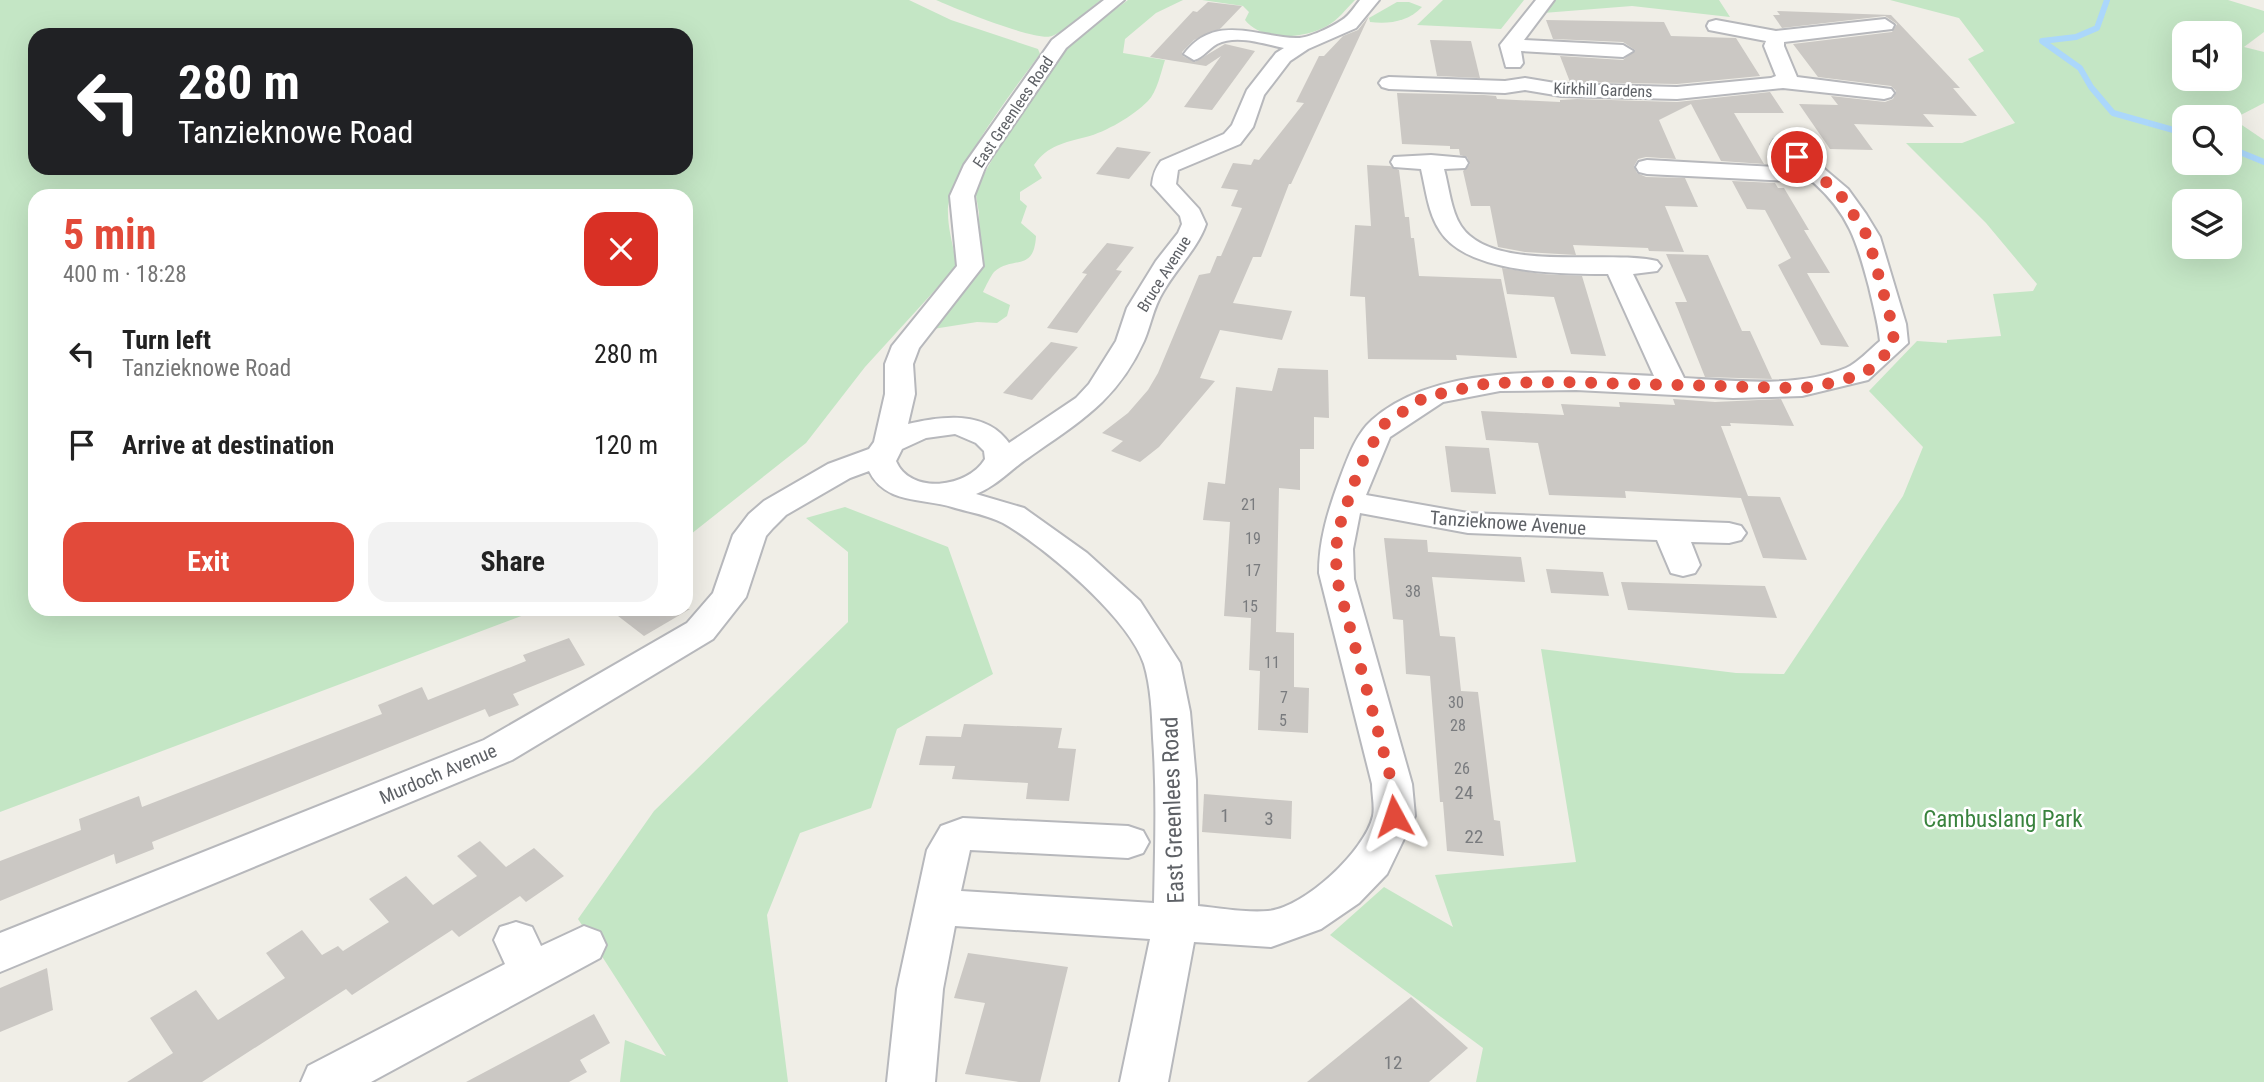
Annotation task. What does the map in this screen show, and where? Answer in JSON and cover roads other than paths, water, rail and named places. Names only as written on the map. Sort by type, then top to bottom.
[{"type":"street","name":"East Greenlees Road","points":[[886,450],[900,394],[899,364],[906,346],[970,266],[962,195],[975,165],[1059,44],[1115,0]]},
{"type":"street","points":[[1525,84],[1514,75],[1510,45],[1545,0]]},
{"type":"street","name":"Bruce Avenue","points":[[925,491],[955,491],[993,471],[1086,404],[1100,389],[1130,341],[1140,308],[1166,266],[1191,235],[1194,224],[1191,214],[1164,185],[1164,175],[1169,166],[1232,139],[1242,127],[1247,109],[1267,76],[1283,57],[1349,24],[1367,4]]},
{"type":"street","points":[[1704,25],[1776,37],[1882,30]]},
{"type":"street","points":[[1194,54],[1212,39],[1241,28],[1301,46]]},
{"type":"street","points":[[1776,37],[1774,46],[1787,78],[1783,82]]},
{"type":"street","points":[[1510,45],[1623,51]]},
{"type":"street","name":"Kirkhill Gardens","points":[[1389,83],[1422,79],[1505,87],[1525,84],[1561,90],[1677,93],[1783,82],[1896,96]]},
{"type":"street","points":[[938,907],[1271,929],[1305,916],[1344,891],[1371,862],[1394,816],[1392,783],[1336,576],[1337,535],[1347,501],[1360,466],[1383,425],[1425,397],[1489,383],[1815,387],[1857,376],[1876,366],[1894,343],[1892,324],[1868,237],[1840,194],[1783,145]]},
{"type":"street","points":[[1402,162],[1457,163]]},
{"type":"street","points":[[1431,162],[1451,233],[1472,247],[1531,263],[1648,266]]},
{"type":"street","points":[[1648,167],[1820,176]]},
{"type":"street","points":[[1618,266],[1673,386]]},
{"type":"street","points":[[900,394],[955,425],[986,435]]},
{"type":"street","name":"Murdoch Avenue","points":[[0,953],[498,750],[699,631],[729,597],[750,535],[775,508],[839,471],[886,450],[918,429],[955,425]]},
{"type":"street","name":"Bruce Avenue","points":[[986,435],[1054,425]]},
{"type":"street","name":"East Greenlees Road","points":[[986,435],[996,443],[1000,454],[993,471],[1013,515]]},
{"type":"street","points":[[886,450],[882,466],[887,477],[899,485],[925,491]]},
{"type":"street","name":"Murdoch Avenue","points":[[799,495],[820,489],[856,487],[925,491]]},
{"type":"street","name":"East Greenlees Road","points":[[925,491],[1013,515],[1102,583],[1128,609],[1162,663],[1171,712],[1176,780],[1175,921],[1144,1082]]},
{"type":"street","name":"Tanzieknowe Avenue","points":[[1347,501],[1468,523],[1729,533]]},
{"type":"street","points":[[1671,532],[1683,565]]},
{"type":"street","points":[[911,1082],[920,989],[948,850],[956,838],[963,834],[1128,842]]},
{"type":"street","points":[[325,1082],[524,956],[584,946]]},
{"type":"waterway","points":[[2107,0],[2097,28],[2076,37],[2042,41],[2080,68],[2091,87],[2113,113],[2172,130]]},
{"type":"waterway","points":[[2242,153],[2264,162]]},
{"type":"park label","name":"Cambuslang Park","points":[[2003,819]]}]
